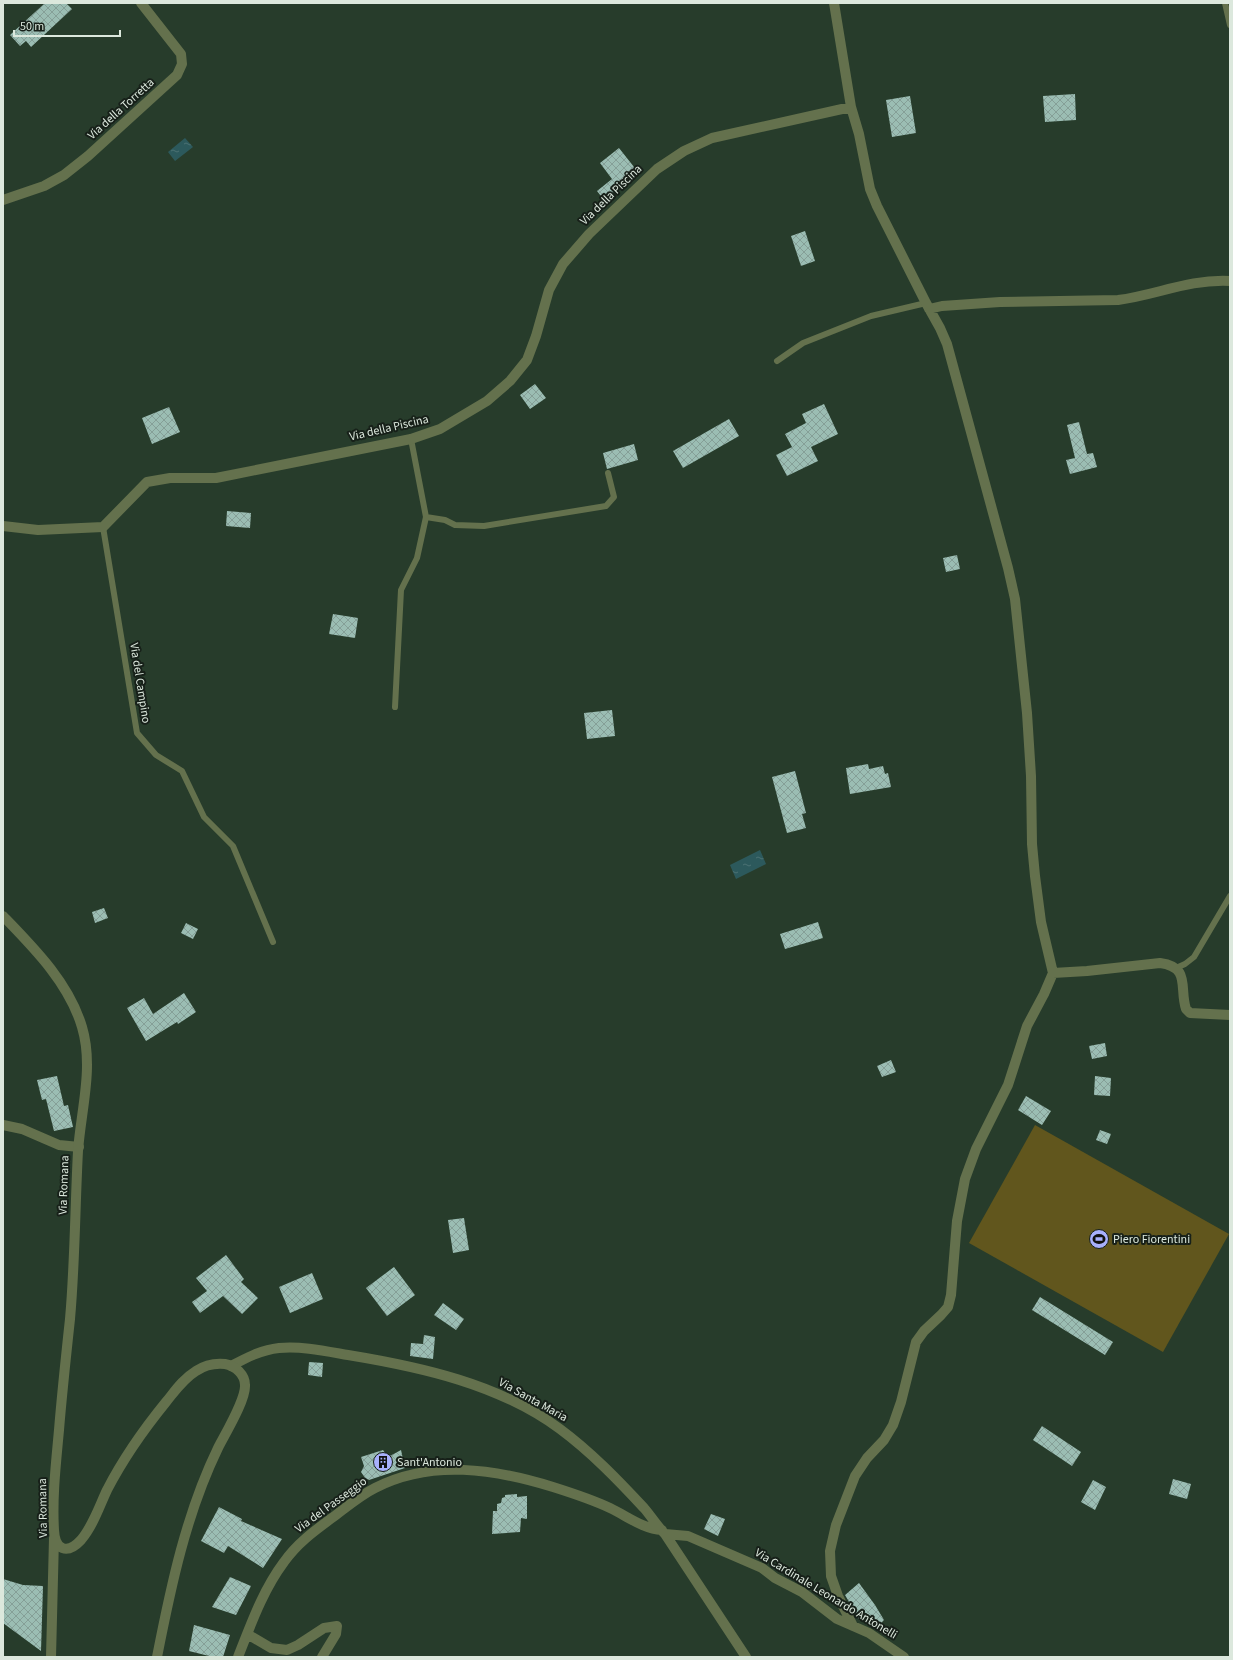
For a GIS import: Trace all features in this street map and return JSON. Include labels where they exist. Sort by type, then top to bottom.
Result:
[{"type":"street","name":"Via della Torretta","points":[[3,200],[44,186],[64,175],[88,156],[177,75],[182,64],[181,54],[141,3]]},
{"type":"street","points":[[834,3],[851,107],[859,134],[868,183],[874,200],[927,306],[942,332],[954,367],[1013,591],[1025,691],[1031,776],[1032,844],[1036,886],[1042,928],[1053,973],[1027,1026],[1008,1085],[976,1149],[965,1179],[957,1221],[951,1295],[948,1307],[942,1315],[924,1331],[916,1342],[901,1402],[893,1425],[884,1440],[867,1458],[855,1476],[836,1525],[830,1551],[831,1576],[838,1596],[853,1626]]},
{"type":"street","name":"Via della Piscina","points":[[103,527],[147,482],[170,478],[216,478],[411,439],[440,429],[487,401],[510,381],[527,360],[536,336],[549,290],[563,264],[589,234],[657,169],[684,151],[712,138],[851,107]]},
{"type":"street","points":[[927,306],[1000,302],[1118,300],[1137,297],[1186,284],[1208,281],[1230,281]]},
{"type":"street","points":[[3,526],[38,530],[103,527]]},
{"type":"street","name":"Via Romana","points":[[3,916],[31,946],[57,978],[73,1004],[83,1030],[86,1045],[86,1070],[79,1147],[74,1266],[54,1480],[54,1530],[56,1543],[61,1548],[68,1549],[79,1542],[91,1526],[108,1489],[133,1448],[187,1377],[203,1367],[215,1364],[231,1366]]},
{"type":"street","points":[[1053,973],[1160,964],[1171,965],[1180,973],[1186,1009],[1190,1012],[1230,1015]]},
{"type":"street","points":[[3,1125],[22,1129],[59,1145],[79,1147]]},
{"type":"street","name":"Via Santa Maria","points":[[231,1366],[264,1351],[276,1348],[299,1348],[373,1360],[474,1385],[513,1402],[545,1419],[565,1433],[618,1481],[650,1515],[664,1532],[746,1657]]},
{"type":"street","points":[[158,1657],[174,1578],[193,1509],[213,1459],[244,1392],[245,1387],[243,1377],[231,1366]]},
{"type":"street","name":"Via del Passeggio","points":[[238,1657],[247,1634],[273,1580],[284,1562],[299,1544],[368,1492],[386,1483],[406,1476],[437,1471],[464,1470],[514,1476],[587,1498],[650,1528],[664,1532]]},
{"type":"street","points":[[51,1657],[54,1530]]},
{"type":"street","name":"Via Cardinale Leonardo Antonelli","points":[[664,1532],[688,1536],[762,1568],[775,1578],[802,1592],[837,1619],[869,1633],[904,1657]]},
{"type":"street","points":[[247,1634],[271,1648],[287,1650],[298,1645],[324,1628],[337,1626],[336,1634],[322,1657]]},
{"type":"lane","points":[[1225,3],[1230,25]]},
{"type":"lane","points":[[776,361],[803,344],[872,316],[927,306]]},
{"type":"lane","points":[[396,707],[401,590],[418,558],[426,517],[411,439]]},
{"type":"lane","points":[[426,517],[445,520],[455,525],[484,526],[606,506],[614,497],[608,473]]},
{"type":"lane","name":"Via del Campino","points":[[103,527],[137,733],[156,755],[182,771],[204,817],[232,846],[273,942]]},
{"type":"lane","points":[[1176,968],[1185,964],[1194,957],[1230,896]]},
{"type":"shaded area","name":"Piero Fiorentini","points":[[1035,1125],[1229,1234],[1163,1352],[969,1243]]},
{"type":"water","points":[[185,138],[193,147],[175,161],[168,152]]},
{"type":"water","points":[[760,850],[766,864],[736,879],[730,865]]},
{"type":"building","points":[[45,3],[66,3],[72,9],[31,47],[26,41],[20,46],[10,35]]},
{"type":"building","points":[[1075,94],[1076,120],[1045,122],[1043,96]]},
{"type":"building","points":[[910,96],[916,133],[892,137],[886,100]]},
{"type":"building","points":[[619,148],[638,172],[604,200],[597,191],[612,179],[600,163]]},
{"type":"building","points":[[805,231],[815,261],[801,266],[791,236]]},
{"type":"building","points":[[535,384],[546,398],[530,409],[520,395]]},
{"type":"building","points":[[824,404],[838,434],[811,447],[818,461],[787,476],[776,455],[792,447],[785,434],[806,423],[802,414]]},
{"type":"building","points":[[169,407],[180,432],[152,444],[142,418]]},
{"type":"building","points":[[729,419],[739,436],[683,468],[673,451]]},
{"type":"building","points":[[1079,422],[1087,454],[1093,453],[1097,467],[1070,474],[1066,460],[1075,458],[1067,425]]},
{"type":"building","points":[[634,444],[638,460],[607,469],[603,453]]},
{"type":"building","points":[[227,511],[251,513],[250,528],[226,526]]},
{"type":"building","points":[[957,555],[960,569],[946,572],[943,558]]},
{"type":"building","points":[[333,614],[358,618],[355,638],[329,634]]},
{"type":"building","points":[[612,710],[615,736],[587,739],[584,713]]},
{"type":"building","points":[[868,764],[869,769],[883,766],[885,774],[888,773],[891,787],[850,794],[846,768]]},
{"type":"building","points":[[795,771],[806,813],[802,814],[806,828],[787,833],[772,777]]},
{"type":"building","points":[[104,908],[108,918],[95,923],[92,912]]},
{"type":"building","points":[[818,922],[823,938],[785,949],[780,934]]},
{"type":"building","points":[[186,923],[198,929],[193,939],[181,933]]},
{"type":"building","points":[[184,993],[196,1012],[178,1024],[177,1022],[146,1041],[127,1008],[144,998],[153,1014]]},
{"type":"building","points":[[1105,1043],[1107,1056],[1092,1059],[1089,1046]]},
{"type":"building","points":[[891,1060],[896,1072],[882,1077],[877,1066]]},
{"type":"building","points":[[57,1076],[64,1106],[68,1105],[73,1127],[54,1131],[46,1099],[42,1100],[37,1080]]},
{"type":"building","points":[[1095,1076],[1111,1078],[1110,1096],[1094,1095]]},
{"type":"building","points":[[1026,1096],[1051,1111],[1042,1125],[1018,1110]]},
{"type":"building","points":[[1100,1130],[1111,1134],[1107,1144],[1096,1140]]},
{"type":"building","points":[[464,1218],[469,1250],[453,1253],[448,1220]]},
{"type":"building","points":[[226,1255],[244,1279],[241,1282],[258,1298],[242,1314],[223,1296],[200,1313],[192,1302],[207,1291],[196,1278]]},
{"type":"building","points":[[394,1267],[415,1295],[387,1316],[366,1288]]},
{"type":"building","points":[[312,1273],[323,1299],[290,1313],[279,1287]]},
{"type":"building","points":[[1040,1297],[1113,1342],[1105,1355],[1032,1310]]},
{"type":"building","points":[[443,1303],[464,1319],[456,1330],[434,1315]]},
{"type":"building","points":[[424,1335],[435,1337],[433,1359],[410,1356],[411,1343],[423,1344]]},
{"type":"building","points":[[309,1362],[323,1363],[322,1377],[308,1375]]},
{"type":"building","points":[[1042,1426],[1081,1452],[1072,1466],[1033,1440]]},
{"type":"building","name":"Sant'Antonio","points":[[383,1450],[388,1457],[401,1450],[405,1468],[369,1480],[365,1478],[361,1472],[364,1466],[361,1457]]},
{"type":"building","points":[[1173,1479],[1191,1484],[1187,1499],[1169,1494]]},
{"type":"building","points":[[1093,1480],[1106,1487],[1095,1510],[1081,1502]]},
{"type":"building","points":[[517,1494],[517,1497],[527,1496],[527,1519],[521,1518],[520,1532],[492,1534],[493,1511],[497,1511],[497,1504],[501,1503],[502,1498],[505,1497],[505,1495]]},
{"type":"building","points":[[219,1507],[242,1519],[241,1521],[282,1539],[263,1568],[228,1546],[224,1553],[201,1541]]},
{"type":"building","points":[[711,1514],[725,1519],[718,1536],[704,1529]]},
{"type":"building","points":[[230,1577],[251,1586],[236,1615],[212,1607]]},
{"type":"building","points":[[3,1579],[23,1585],[43,1586],[41,1651],[3,1623]]},
{"type":"building","points":[[859,1583],[884,1620],[877,1628],[862,1618],[860,1621],[845,1595]]},
{"type":"building","points":[[194,1625],[230,1635],[223,1657],[213,1657],[189,1651]]},
{"type":"place","name":"Piero Fiorentini","points":[[1099,1239]]},
{"type":"place","name":"Sant'Antonio","points":[[383,1462]]}]
